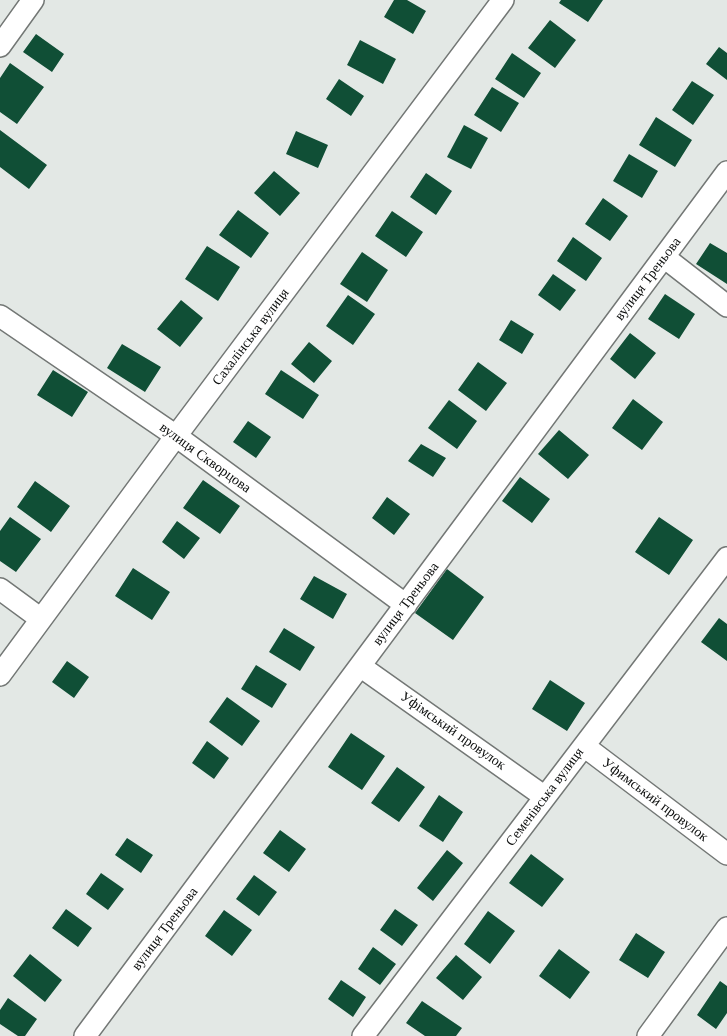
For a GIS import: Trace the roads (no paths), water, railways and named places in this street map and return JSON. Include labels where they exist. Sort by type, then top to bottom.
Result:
[{"type":"street","points":[[0,46],[33,0]]},
{"type":"street","name":"Сахалінська вулиця","points":[[0,675],[176,436],[504,0]]},
{"type":"street","name":"вулиця Треньова","points":[[96,1032],[360,666],[727,172]]},
{"type":"street","points":[[664,257],[727,306]]},
{"type":"street","name":"вулиця Скворцова","points":[[0,316],[176,436],[406,605]]},
{"type":"street","name":"Семенівська вулиця","points":[[363,1036],[727,558]]},
{"type":"street","points":[[0,589],[41,619]]},
{"type":"street","name":"Уфімський провулок","points":[[360,666],[545,796]]},
{"type":"street","name":"Уфимський провулок","points":[[584,746],[727,854]]},
{"type":"street","points":[[648,1036],[727,928]]}]
